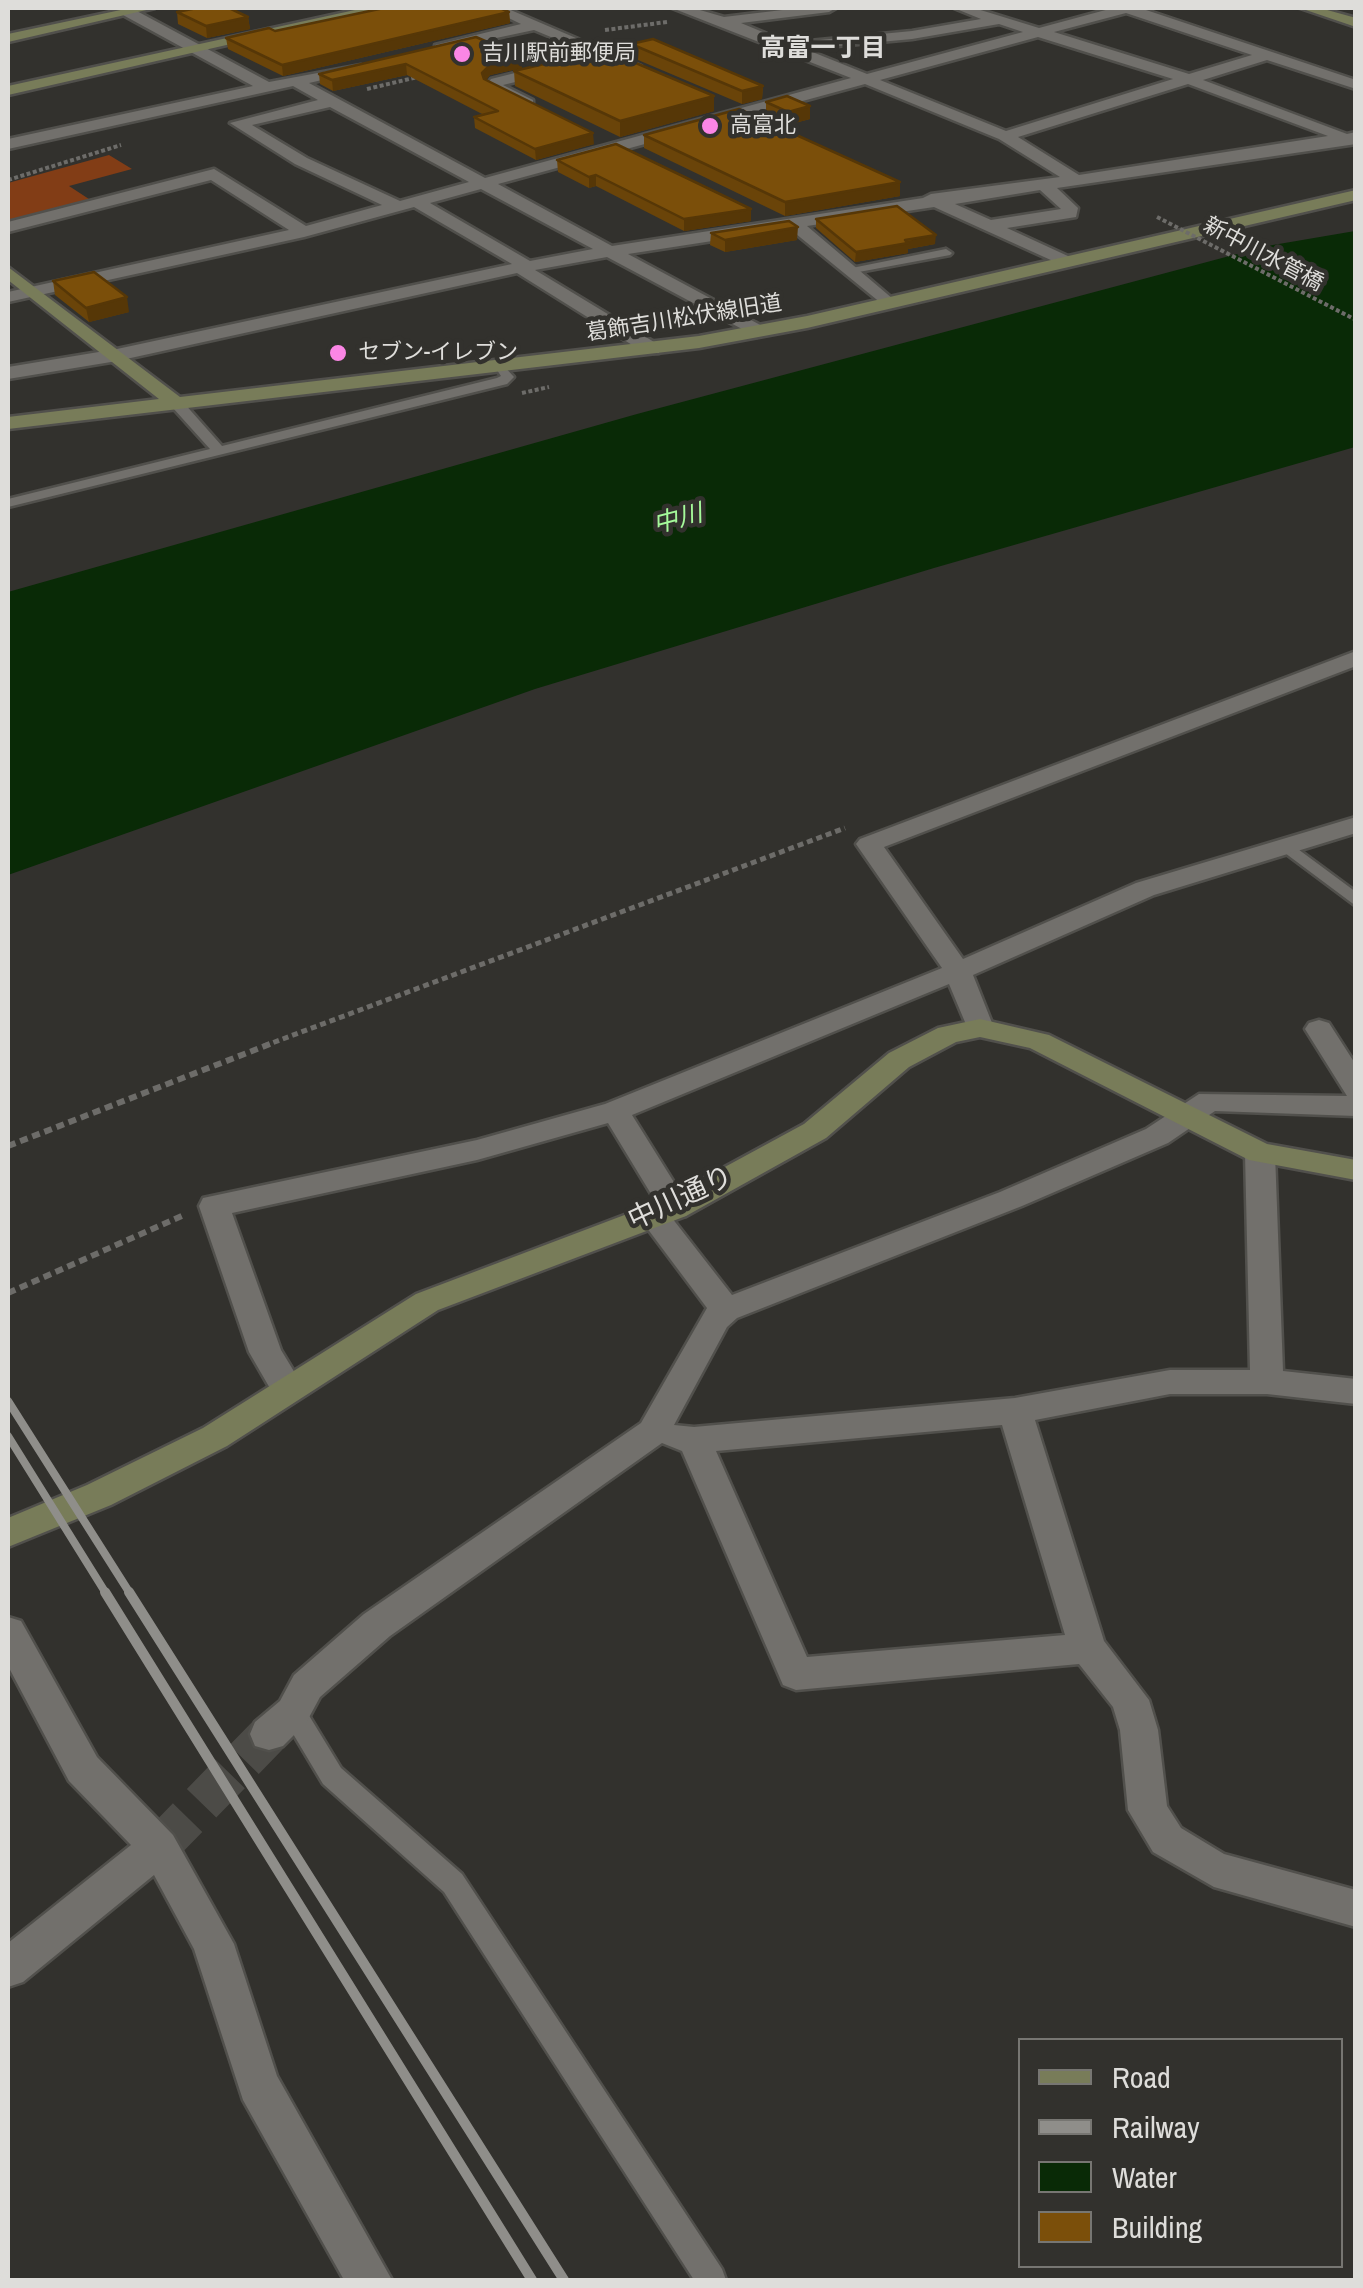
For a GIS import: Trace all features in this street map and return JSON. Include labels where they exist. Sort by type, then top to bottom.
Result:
[{"type":"street","points":[[8,38],[123,10],[148,8]]},
{"type":"street","points":[[8,92],[381,8]]},
{"type":"street","points":[[494,8],[643,70]]},
{"type":"street","points":[[680,8],[722,21],[1005,136],[1076,180]]},
{"type":"street","points":[[722,21],[829,8]]},
{"type":"street","points":[[961,8],[1189,80],[1352,140]]},
{"type":"street","points":[[8,297],[304,232],[1127,8],[1356,86]]},
{"type":"street","points":[[1307,8],[1356,23]]},
{"type":"street","points":[[123,10],[268,88]]},
{"type":"street","points":[[785,47],[912,36],[997,20]]},
{"type":"street","points":[[430,50],[536,25]]},
{"type":"street","points":[[542,110],[494,86],[496,82],[608,56]]},
{"type":"street","points":[[1005,136],[1268,56]]},
{"type":"street","points":[[8,144],[373,64]]},
{"type":"street","points":[[296,82],[757,331]]},
{"type":"street","points":[[328,100],[238,123],[300,161],[406,204],[522,262],[525,272],[652,349]]},
{"type":"street","points":[[712,100],[767,125]]},
{"type":"street","points":[[592,134],[641,158]]},
{"type":"street","points":[[8,372],[116,355],[613,251],[1352,140]]},
{"type":"street","points":[[8,228],[214,174],[304,232]]},
{"type":"street","points":[[987,226],[1070,213],[1070,208],[1043,184]]},
{"type":"street","points":[[901,186],[1064,261]]},
{"type":"street","name":"葛飾吉川松伏線旧道","points":[[8,424],[652,349],[887,303],[1356,194]]},
{"type":"street","points":[[754,213],[786,223],[887,303]]},
{"type":"street","points":[[8,272],[178,404]]},
{"type":"street","points":[[980,1028],[958,971],[870,844],[1356,658]]},
{"type":"street","points":[[287,1388],[266,1352],[214,1206],[477,1150],[615,1111],[1145,890],[1356,825]]},
{"type":"street","name":"中川通り","points":[[8,1533],[165,1464],[214,1437],[426,1302],[664,1212],[816,1131],[900,1060],[948,1034],[980,1028],[1038,1041],[1260,1152],[1356,1170]]},
{"type":"street","points":[[1319,1029],[1356,1089]]},
{"type":"street","points":[[281,1723],[307,1686],[378,1625],[654,1432],[715,1319],[726,1310],[1029,1191],[1156,1136],[1209,1100],[1356,1106]]},
{"type":"street","points":[[615,1111],[664,1212],[726,1310]]},
{"type":"street","points":[[1260,1152],[1267,1382]]},
{"type":"street","points":[[654,1432],[694,1440],[1015,1411],[1170,1382],[1267,1382],[1356,1392]]},
{"type":"street","points":[[1015,1411],[1088,1648],[1130,1700],[1139,1730],[1148,1810],[1167,1840],[1214,1869],[1356,1909]]},
{"type":"street","points":[[694,1440],[796,1674],[1088,1648]]},
{"type":"street","points":[[8,1632],[83,1768],[159,1847],[212,1944],[258,2085],[369,2280]]},
{"type":"street","points":[[8,1968],[159,1847]]},
{"type":"lane","points":[[848,270],[946,253]]},
{"type":"lane","points":[[8,503],[502,381],[508,377],[501,367]]},
{"type":"lane","points":[[178,404],[219,451]]},
{"type":"lane","points":[[1287,846],[1356,901]]},
{"type":"lane","points":[[281,1723],[332,1776],[453,1883],[711,2280]]},
{"type":"path","points":[[570,39],[705,18]]},
{"type":"path","points":[[328,100],[430,75]]},
{"type":"path","points":[[8,180],[136,141]]},
{"type":"path","name":"新中川水管橋","points":[[1157,217],[1356,320]]},
{"type":"path","points":[[8,1146],[434,980],[721,874]]},
{"type":"path","points":[[8,1293],[182,1215],[214,1206]]},
{"type":"shaded area","points":[[109,155],[132,169],[69,186],[92,201],[8,224],[8,183]]},
{"type":"water","name":"中川","points":[[1355,231],[1355,447],[934,568],[535,689],[8,875],[8,592],[637,414],[1267,246]]},
{"type":"building","points":[[229,8],[248,17],[206,26],[177,12]]},
{"type":"building","points":[[384,8],[500,8],[509,12],[282,65],[226,38],[269,28],[275,31]]},
{"type":"building","points":[[476,37],[522,57],[490,65],[482,73],[484,79],[593,133],[535,149],[474,117],[498,111],[406,64],[332,80],[319,74]]},
{"type":"building","points":[[653,39],[763,86],[742,91],[631,44]]},
{"type":"building","points":[[605,50],[714,96],[620,121],[514,71]]},
{"type":"building","points":[[787,96],[810,106],[788,112],[766,102]]},
{"type":"building","points":[[739,109],[900,182],[785,202],[644,135]]},
{"type":"building","points":[[616,144],[751,209],[684,219],[557,160]]},
{"type":"building","points":[[897,206],[936,235],[856,252],[816,219]]},
{"type":"building","points":[[789,221],[798,227],[725,240],[711,233]]},
{"type":"building","points":[[94,272],[127,297],[86,308],[53,281]]},
{"type":"tunnel","points":[[159,1847],[269,1734]]},
{"type":"railway","points":[[8,1401],[131,1595]]},
{"type":"railway","points":[[8,1436],[107,1595]]},
{"type":"railway","points":[[105,1592],[532,2280]]},
{"type":"railway","points":[[129,1592],[564,2280]]},
{"type":"place","name":"吉川駅前郵便局","points":[[462,54]]},
{"type":"place","name":"高富北","points":[[710,126]]},
{"type":"place","name":"セブン-イレブン","points":[[338,353]]},
{"type":"district","name":"高富一丁目","points":[[823,49]]}]
